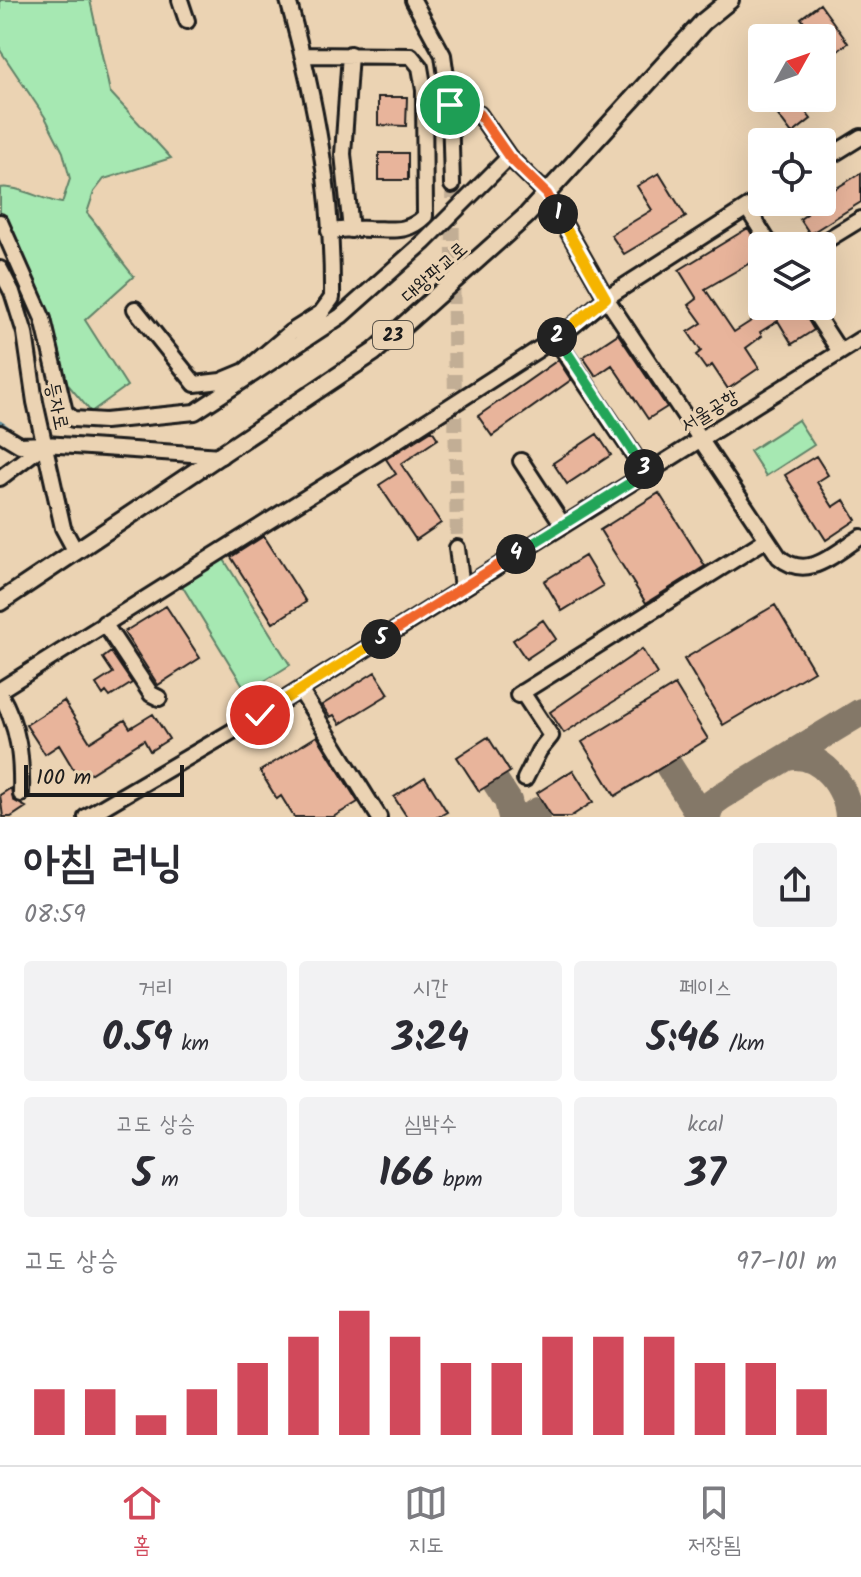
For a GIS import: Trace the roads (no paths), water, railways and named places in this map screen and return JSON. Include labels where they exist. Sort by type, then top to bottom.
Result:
[{"type":"main road","name":"대왕판교로","points":[[0,602],[374,352],[547,194],[693,33],[730,0]]},
{"type":"street","points":[[180,0],[187,21]]},
{"type":"street","points":[[135,309],[195,384],[221,381],[245,371],[291,332],[321,313],[332,298],[326,165],[288,0]]},
{"type":"street","points":[[413,0],[443,55],[450,105],[452,185]]},
{"type":"street","points":[[350,54],[343,154],[351,230]]},
{"type":"street","points":[[303,55],[411,56],[420,67],[424,90],[425,216],[416,225],[395,232],[329,231]]},
{"type":"street","points":[[450,105],[479,114],[509,157],[547,194],[606,298],[767,539],[791,567],[802,569],[816,565],[861,537]]},
{"type":"street","points":[[836,152],[861,137]]},
{"type":"street","points":[[0,222],[43,319],[65,412],[73,419],[105,421],[195,412],[341,316],[424,242],[509,157]]},
{"type":"street","points":[[21,794],[22,761],[13,718],[0,692],[555,338],[606,298],[747,208],[762,232]]},
{"type":"street","points":[[836,234],[861,219]]},
{"type":"street","name":"등자로","points":[[0,269],[12,292],[25,333],[35,402],[63,528],[76,552]]},
{"type":"street","points":[[819,320],[840,352]]},
{"type":"street","points":[[555,338],[646,473]]},
{"type":"street","name":"서울공항","points":[[86,817],[300,690],[861,339]]},
{"type":"street","points":[[0,433],[20,445],[221,456]]},
{"type":"street","points":[[0,478],[45,444]]},
{"type":"street","points":[[521,461],[563,525]]},
{"type":"street","points":[[525,779],[539,751],[551,736],[520,693],[767,539]]},
{"type":"street","points":[[457,548],[462,588]]},
{"type":"street","points":[[104,623],[151,694],[159,698]]},
{"type":"street","points":[[300,690],[379,817]]},
{"type":"waterway","points":[[0,422],[9,428]]},
{"type":"tunnel","points":[[452,185],[457,548]]}]
